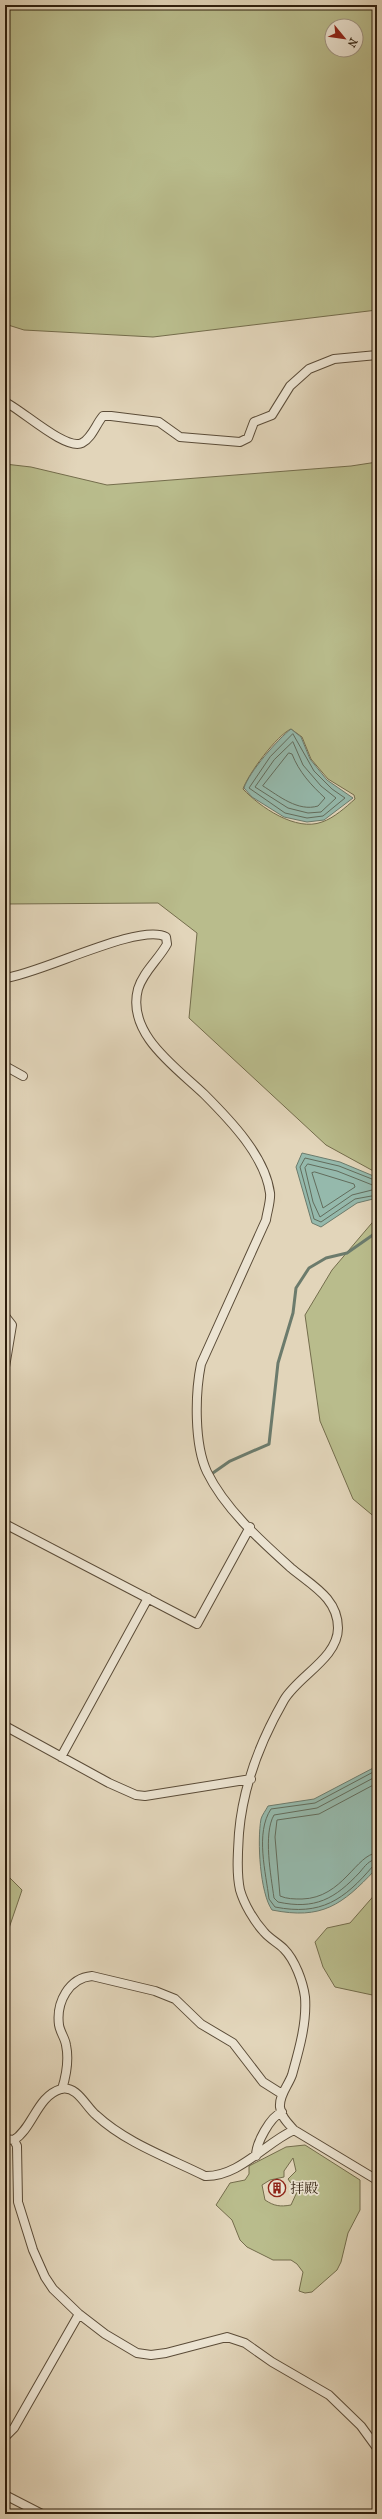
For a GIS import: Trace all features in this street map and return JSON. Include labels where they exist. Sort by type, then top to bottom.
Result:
[{"type":"street","points":[[5,402],[19,409],[61,440],[75,444],[82,444],[87,439],[103,416],[159,422],[180,437],[240,442],[248,438],[254,422],[272,415],[290,386],[309,369],[334,359],[377,355]]},
{"type":"street","points":[[5,978],[38,970],[136,936],[155,933],[166,937],[167,944],[160,957],[148,970],[138,989],[137,1006],[146,1035],[160,1055],[222,1113],[255,1155],[267,1179],[270,1195],[266,1220],[209,1342],[201,1364],[197,1386],[200,1443],[206,1470],[228,1504],[291,1568],[325,1595],[334,1608],[338,1625],[338,1635],[328,1653],[306,1674],[286,1698],[262,1742],[251,1779],[240,1831],[238,1874],[240,1891],[248,1908],[264,1932],[284,1949],[298,1971],[305,1996],[304,2028],[291,2078],[282,2094],[282,2112],[284,2119],[294,2130],[377,2180]]},
{"type":"street","points":[[5,1066],[24,1076]]},
{"type":"street","points":[[5,1316],[12,1325],[5,1367]]},
{"type":"street","points":[[5,1524],[197,1624],[250,1527]]},
{"type":"street","points":[[61,1757],[148,1598]]},
{"type":"street","points":[[5,1726],[136,1796],[205,1788],[251,1779]]},
{"type":"street","points":[[62,2089],[66,2074],[67,2046],[59,2025],[60,2007],[66,1992],[73,1982],[81,1977],[92,1976],[155,1990],[175,1999],[201,2024],[233,2043],[263,2082],[282,2094]]},
{"type":"street","points":[[5,2139],[14,2140],[20,2136],[52,2093],[62,2089],[71,2090],[80,2096],[95,2115],[119,2133],[205,2176],[216,2176],[256,2156],[294,2130]]},
{"type":"street","points":[[256,2156],[256,2149],[275,2115],[282,2112]]},
{"type":"street","points":[[14,2140],[17,2146],[18,2202],[33,2250],[45,2278],[53,2289],[79,2314],[105,2334],[136,2353],[151,2355],[166,2353],[227,2337],[245,2343],[272,2362],[329,2395],[361,2426],[377,2448]]},
{"type":"street","points":[[5,2437],[14,2428],[79,2314]]},
{"type":"street","points":[[5,2495],[42,2514]]},
{"type":"green space","points":[[5,5],[377,5],[377,310],[153,337],[24,330],[5,324]]},
{"type":"green space","points":[[377,462],[377,1173],[326,1145],[189,1018],[197,933],[158,903],[5,904],[5,464],[31,467],[107,485],[351,466]],"holes":[[[291,729],[302,737],[311,759],[328,779],[354,795],[355,799],[331,818],[312,824],[301,824],[279,816],[259,803],[243,789],[251,774],[278,739]]]},
{"type":"green space","points":[[377,1217],[377,1519],[353,1499],[320,1421],[305,1315],[332,1270]]},
{"type":"green space","points":[[5,1873],[22,1890],[7,1934],[5,1981]]},
{"type":"green space","points":[[377,1892],[377,1996],[335,1987],[323,1967],[315,1942],[327,1928],[350,1923]]},
{"type":"green space","points":[[305,2145],[360,2180],[360,2210],[348,2233],[341,2262],[337,2270],[312,2292],[305,2293],[299,2291],[303,2272],[297,2264],[291,2260],[273,2260],[247,2247],[240,2240],[232,2220],[216,2205],[230,2183],[245,2180],[249,2174],[249,2166],[286,2147]],"holes":[[[293,2158],[296,2171],[288,2179],[297,2192],[291,2205],[277,2206],[265,2200],[262,2185],[270,2180],[284,2177],[284,2171]]]},
{"type":"water","points":[[291,729],[301,737],[310,759],[327,780],[353,798],[324,820],[307,822],[284,817],[252,797],[244,788],[264,756]]},
{"type":"water","points":[[302,1153],[340,1162],[376,1177],[377,1198],[357,1203],[321,1227],[312,1223],[296,1167]]},
{"type":"water","points":[[377,1766],[377,1866],[375,1870],[352,1892],[341,1901],[330,1907],[305,1913],[289,1913],[272,1910],[268,1902],[262,1880],[259,1840],[261,1819],[268,1806],[314,1799]]},
{"type":"waterway","points":[[210,1475],[230,1461],[269,1444],[278,1363],[293,1313],[296,1288],[309,1268],[326,1258],[347,1253],[377,1232]]},
{"type":"place","name":"拝殿","points":[[277,2188]]}]
